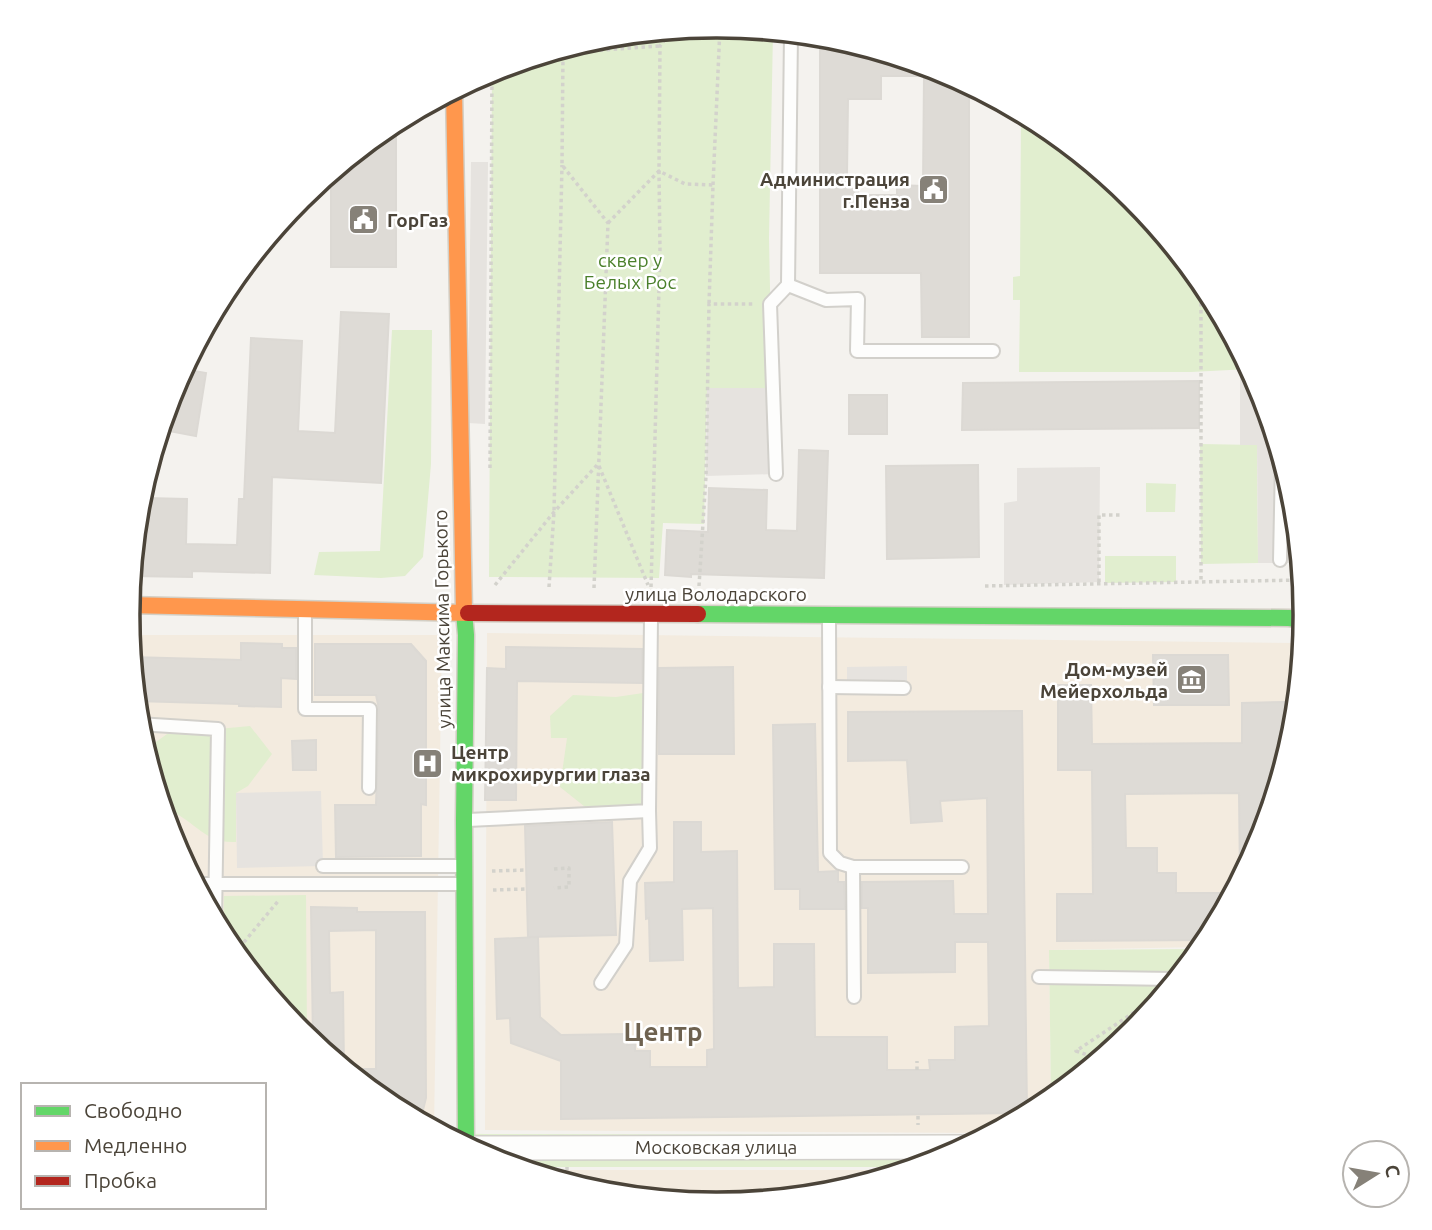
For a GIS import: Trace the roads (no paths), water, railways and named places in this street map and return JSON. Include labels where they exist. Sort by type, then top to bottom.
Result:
[{"type":"main road","name":"улица Максима Горького","points":[[454,102],[466,635],[464,884],[468,1135]]},
{"type":"main road","name":"улица Володарского","points":[[140,605],[464,612],[1293,619]]},
{"type":"street","name":"Московская улица","points":[[493,1147],[939,1147]]},
{"type":"lane","points":[[776,474],[770,304],[788,285],[791,43]]},
{"type":"lane","points":[[788,285],[826,300],[858,299],[857,351],[993,351]]},
{"type":"lane","points":[[1280,560],[1281,504]]},
{"type":"lane","points":[[305,610],[305,709],[370,709],[369,788]]},
{"type":"lane","points":[[601,983],[626,945],[630,881],[650,848],[651,614]]},
{"type":"lane","points":[[829,615],[830,853],[840,863],[853,867],[962,867]]},
{"type":"lane","points":[[829,687],[904,688]]},
{"type":"lane","points":[[151,725],[218,729],[216,900]]},
{"type":"lane","points":[[464,820],[649,811]]},
{"type":"lane","points":[[323,866],[464,866]]},
{"type":"lane","points":[[853,867],[854,997]]},
{"type":"lane","points":[[207,885],[464,884]]},
{"type":"lane","points":[[1039,977],[1162,979]]},
{"type":"place","name":"Администрация г.Пенза","points":[[933,190]]},
{"type":"place","name":"ГорГаз","points":[[364,220]]},
{"type":"place","name":"Дом-музей Мейерхольда","points":[[1191,680]]},
{"type":"place","name":"Центр микрохирургии глаза","points":[[428,763]]},
{"type":"district","name":"Центр","points":[[663,1031]]},
{"type":"park label","name":"сквер у Белых Рос","points":[[630,271]]}]
